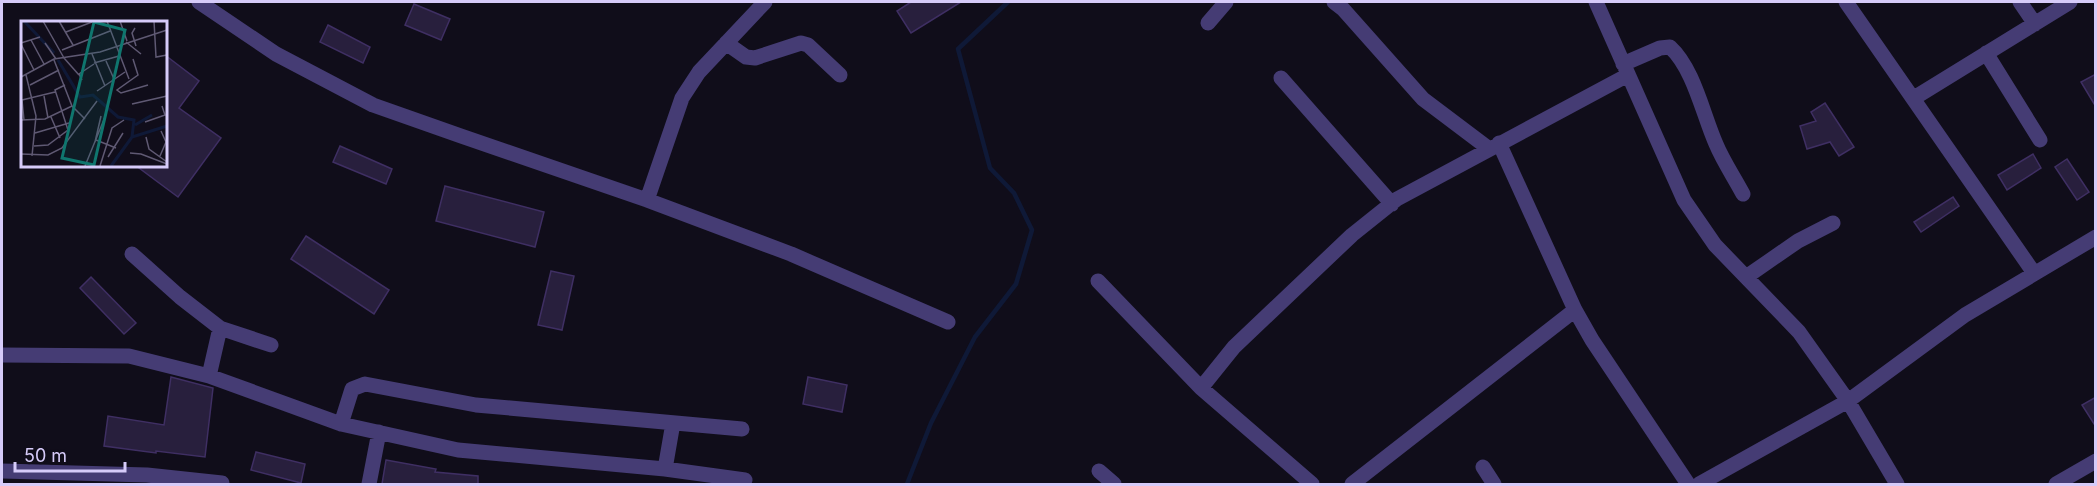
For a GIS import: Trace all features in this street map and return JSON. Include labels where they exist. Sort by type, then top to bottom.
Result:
[{"type":"street","points":[[199,2],[276,54],[373,105],[647,200],[791,254],[948,322]]},
{"type":"street","points":[[647,200],[682,98],[699,72],[765,2]]},
{"type":"street","points":[[1208,23],[1226,2]]},
{"type":"street","points":[[1334,2],[1343,9],[1423,99],[1494,146],[1592,340],[1688,484]]},
{"type":"street","points":[[1596,2],[1684,200],[1715,245],[1799,332],[1848,400],[1897,484]]},
{"type":"street","points":[[1846,2],[2034,273]]},
{"type":"street","points":[[2020,2],[2035,24]]},
{"type":"street","points":[[1914,98],[2070,2]]},
{"type":"street","points":[[726,43],[746,57],[755,58],[801,43],[808,45],[840,75]]},
{"type":"street","points":[[1201,388],[1234,347],[1352,235],[1397,199],[1494,146],[1660,48],[1670,47],[1678,54],[1717,146],[1743,194]]},
{"type":"street","points":[[1986,53],[2040,140]]},
{"type":"street","points":[[1281,78],[1392,204]]},
{"type":"street","points":[[1746,277],[1783,251],[1833,223]]},
{"type":"street","points":[[1699,484],[1848,400],[1965,315],[2096,237]]},
{"type":"street","points":[[132,255],[220,328],[271,345]]},
{"type":"street","points":[[1098,281],[1201,388],[1312,484]]},
{"type":"street","points":[[1352,484],[1575,310]]},
{"type":"street","points":[[208,376],[220,328]]},
{"type":"street","points":[[2,355],[129,356],[208,376],[341,424],[458,450],[665,469],[744,480]]},
{"type":"street","points":[[341,424],[352,389],[365,384],[476,405],[742,429]]},
{"type":"street","points":[[665,469],[673,423]]},
{"type":"street","points":[[369,484],[379,432]]},
{"type":"street","points":[[2056,484],[2096,461]]},
{"type":"street","points":[[1483,467],[1494,484]]},
{"type":"street","points":[[2,471],[147,475],[222,483]]},
{"type":"street","points":[[1099,471],[1114,484]]},
{"type":"building","points":[[911,2],[961,2],[911,33],[897,11]]},
{"type":"building","points":[[414,4],[450,19],[441,40],[405,25]]},
{"type":"building","points":[[328,25],[370,47],[363,63],[320,42]]},
{"type":"building","points":[[166,56],[199,81],[179,108],[221,138],[178,197],[136,166],[166,166]]},
{"type":"building","points":[[2096,74],[2096,107],[2081,82]]},
{"type":"building","points":[[1825,103],[1854,147],[1839,156],[1830,142],[1807,149],[1800,126],[1816,121],[1811,112]]},
{"type":"building","points":[[340,146],[392,169],[386,184],[333,162]]},
{"type":"building","points":[[2033,154],[2041,168],[2007,190],[1998,175]]},
{"type":"building","points":[[2067,159],[2089,192],[2077,200],[2055,167]]},
{"type":"building","points":[[445,186],[544,212],[535,247],[436,221]]},
{"type":"building","points":[[1953,197],[1959,206],[1921,232],[1914,222]]},
{"type":"building","points":[[306,236],[389,290],[374,314],[291,259]]},
{"type":"building","points":[[551,271],[574,276],[562,330],[538,325]]},
{"type":"building","points":[[91,277],[136,323],[124,334],[80,288]]},
{"type":"building","points":[[171,377],[213,388],[205,457],[104,446],[108,416],[164,425]]},
{"type":"building","points":[[808,377],[847,385],[842,412],[803,404]]},
{"type":"building","points":[[2096,397],[2096,427],[2082,405]]},
{"type":"building","points":[[256,452],[305,464],[301,483],[251,470]]},
{"type":"building","points":[[386,460],[436,469],[435,472],[478,476],[478,484],[382,484]]},
{"type":"waterway","points":[[907,484],[931,423],[975,337],[1016,284],[1032,230],[1014,193],[990,168],[958,49],[1008,2]]}]
